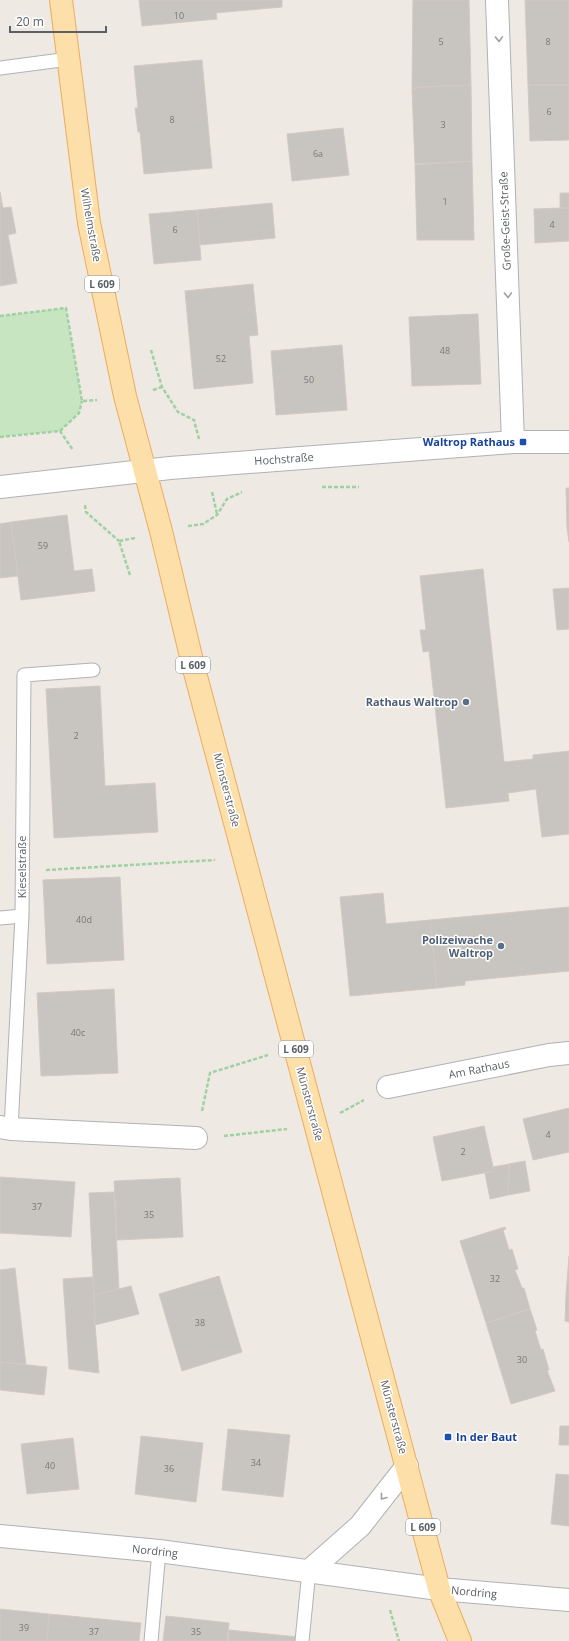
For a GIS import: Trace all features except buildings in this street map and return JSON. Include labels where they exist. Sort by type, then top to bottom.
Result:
[{"type":"main road","name":"Wilhelmstraße","points":[[61,0],[89,223],[125,396],[144,471]]},
{"type":"main road","name":"Münsterstraße","points":[[144,471],[161,531],[193,664],[246,858],[439,1589],[460,1641]]},
{"type":"street","name":"Große-Geist-Straße","points":[[498,0],[513,442]]},
{"type":"street","name":"Hochstraße","points":[[0,487],[144,471],[205,466],[513,442],[569,442]]},
{"type":"street","name":"Am Rathaus","points":[[388,1087],[548,1055],[569,1053]]},
{"type":"street","name":"Kieselstraße","points":[[6,1128],[196,1138]]},
{"type":"street","points":[[309,1571],[360,1526],[407,1466]]},
{"type":"street","name":"Nordring","points":[[0,1536],[159,1551],[439,1589],[569,1600]]},
{"type":"lane","points":[[0,68],[68,59]]},
{"type":"lane","name":"Kieselstraße","points":[[6,1128],[22,916],[24,675],[93,670]]},
{"type":"lane","points":[[0,918],[22,916]]},
{"type":"lane","points":[[151,1641],[159,1551]]},
{"type":"lane","points":[[302,1641],[309,1571]]},
{"type":"path","points":[[0,316],[66,308]]},
{"type":"path","points":[[151,350],[162,387],[178,412],[194,420],[217,515]]},
{"type":"path","points":[[60,431],[79,413],[82,401]]},
{"type":"path","points":[[319,487],[359,487]]},
{"type":"path","points":[[130,575],[119,541],[161,531],[203,524],[217,515],[227,499],[245,491]]},
{"type":"path","points":[[22,871],[246,858]]},
{"type":"path","points":[[295,1046],[210,1073],[196,1138],[317,1126],[388,1087]]},
{"type":"green space","points":[[66,308],[82,401],[79,413],[60,431],[0,437],[0,316]]},
{"type":"place","name":"Waltrop Rathaus","points":[[523,442]]},
{"type":"place","name":"Rathaus Waltrop","points":[[466,702]]},
{"type":"place","name":"Polizeiwache Waltrop","points":[[501,946]]},
{"type":"place","name":"In der Baut","points":[[448,1437]]}]
